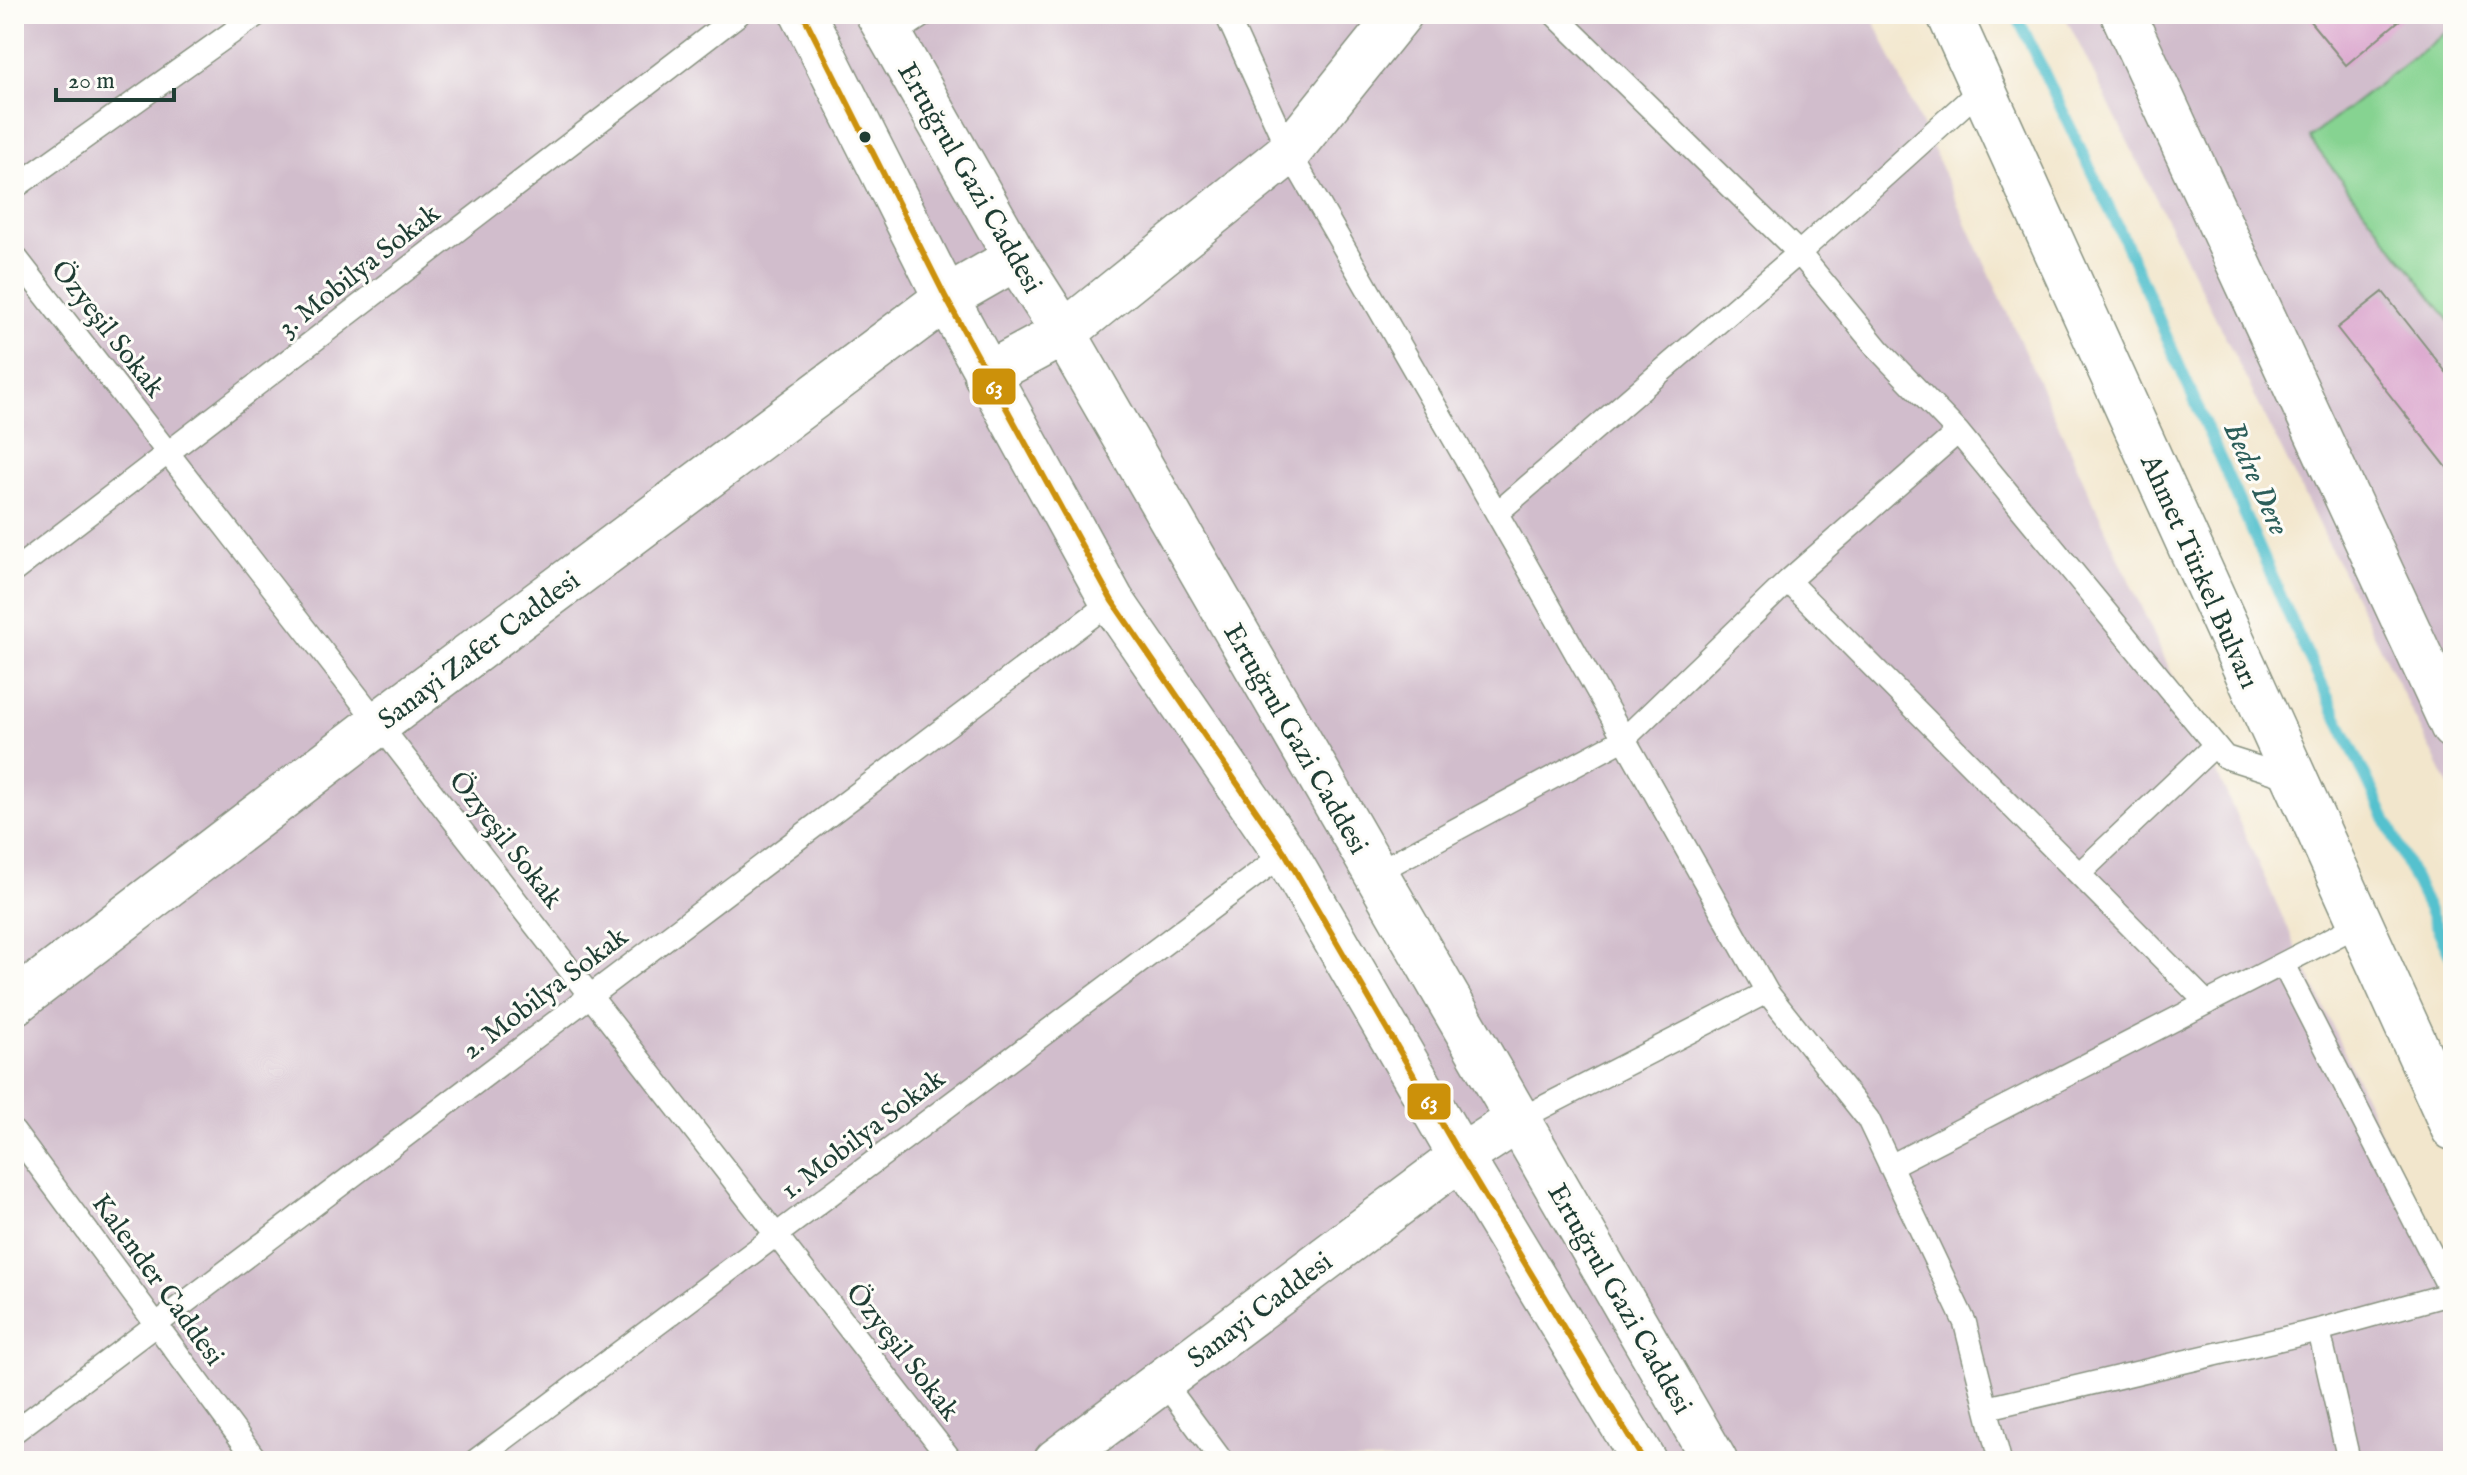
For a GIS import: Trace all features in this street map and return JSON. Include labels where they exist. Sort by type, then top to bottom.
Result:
[{"type":"street","points":[[803,14],[986,375],[1112,601],[1285,853],[1631,1456]]},
{"type":"street","points":[[986,375],[1064,333],[1289,152],[1400,14]]},
{"type":"street","name":"Ahmet Türkel Bulvarı","points":[[1949,14],[2453,1128]]},
{"type":"street","points":[[2123,14],[2453,727]]},
{"type":"street","name":"Ertuğrul Gazi Caddesi","points":[[898,22],[1016,258],[1064,333],[1715,1461]]},
{"type":"street","name":"Sanayi Zafer Caddesi","points":[[14,1003],[379,723],[946,298],[1016,258]]},
{"type":"street","name":"Sanayi Caddesi","points":[[1056,1461],[1461,1157],[1518,1120]]},
{"type":"lane","points":[[14,188],[258,14]]},
{"type":"lane","name":"3. Mobilya Sokak","points":[[14,571],[739,14]]},
{"type":"lane","points":[[1226,14],[1289,152],[1767,992],[1868,1119],[1965,1323],[2000,1461]]},
{"type":"lane","points":[[1554,14],[1799,253],[1879,350],[1958,432],[2225,757],[2295,780]]},
{"type":"lane","points":[[1497,513],[1799,253],[1982,88]]},
{"type":"lane","name":"Özyeşil Sokak","points":[[14,255],[952,1461]]},
{"type":"lane","points":[[1375,873],[1624,739],[1788,581],[1958,432]]},
{"type":"lane","points":[[1788,581],[2207,1003]]},
{"type":"lane","name":"2. Mobilya Sokak","points":[[14,1432],[1112,601]]},
{"type":"lane","points":[[2079,874],[2215,745]]},
{"type":"lane","name":"1. Mobilya Sokak","points":[[475,1461],[1285,853]]},
{"type":"lane","points":[[1890,1166],[2360,924]]},
{"type":"lane","points":[[1987,1408],[2319,1330],[2453,1294],[2283,964]]},
{"type":"lane","points":[[1518,1120],[1767,992]]},
{"type":"lane","name":"Kalender Caddesi","points":[[14,1132],[257,1461]]},
{"type":"lane","points":[[2319,1330],[2349,1461]]},
{"type":"lane","points":[[1163,1381],[1222,1461]]},
{"type":"shaded area","points":[[14,14],[1871,14],[2453,1291],[2453,1461],[14,1461]]},
{"type":"shaded area","points":[[2064,14],[2453,14],[2453,794]]},
{"type":"green space","points":[[2453,27],[2453,325],[2309,138]]},
{"type":"building","points":[[2316,14],[2407,14],[2346,65],[2309,20]]},
{"type":"building","points":[[2383,292],[2453,381],[2453,475],[2337,328]]},
{"type":"waterway","name":"Bedre Dere","points":[[2016,14],[2120,231],[2292,622],[2453,961]]},
{"type":"transit line","name":"63","points":[[803,14],[946,298],[1112,601],[1285,853],[1461,1157],[1644,1461]]}]
